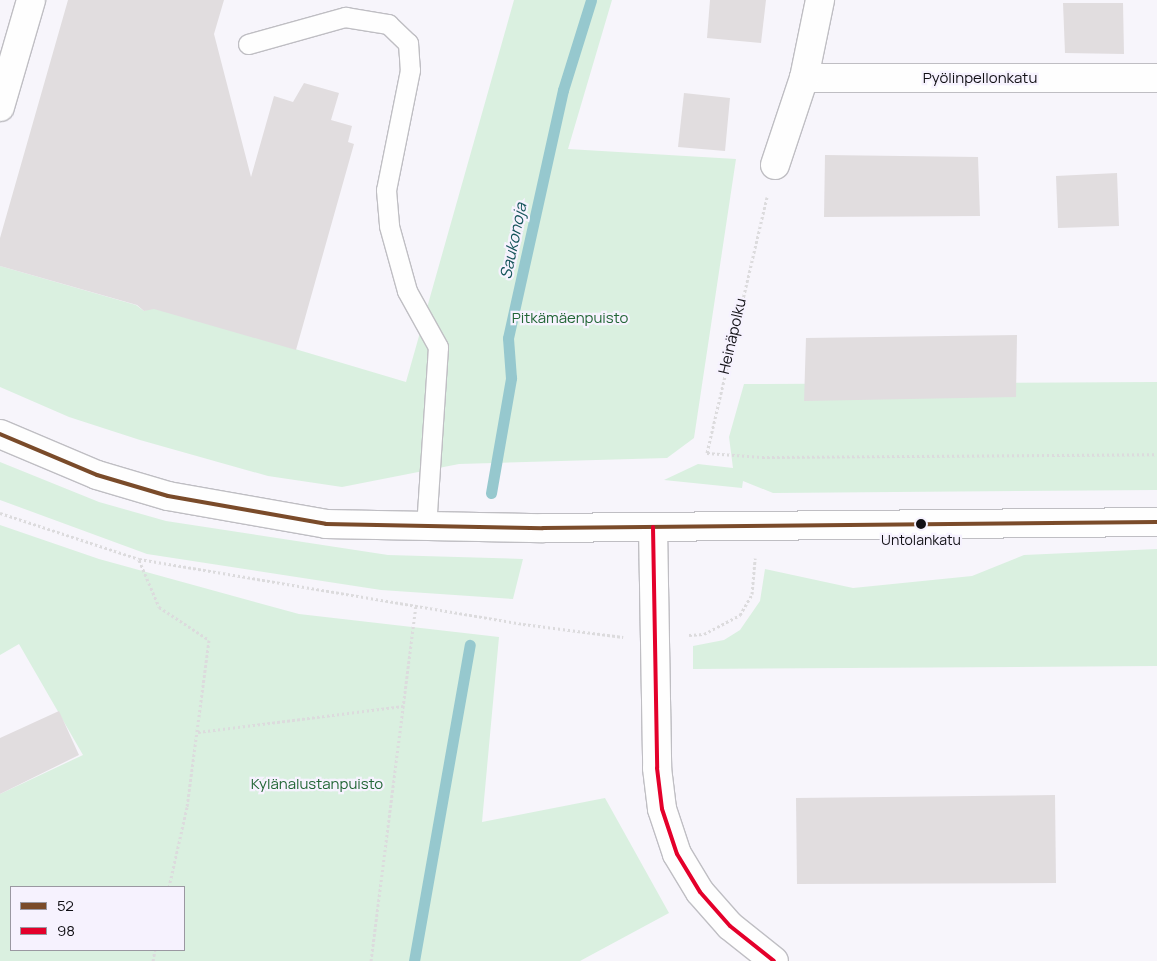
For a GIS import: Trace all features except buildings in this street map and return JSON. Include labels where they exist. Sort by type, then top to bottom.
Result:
[{"type":"street","points":[[0,107],[31,0]]},
{"type":"street","points":[[775,165],[804,78],[820,0]]},
{"type":"street","name":"Pyölinpellonkatu","points":[[804,78],[1157,78]]},
{"type":"street","points":[[0,434],[97,475],[168,496],[326,524],[426,528],[1157,522]]},
{"type":"street","points":[[653,527],[653,635],[657,768],[662,809],[677,854],[700,892],[730,926],[774,961]]},
{"type":"lane","points":[[248,44],[345,17],[388,24],[408,43],[410,70],[386,190],[388,226],[407,291],[438,347],[426,528]]},
{"type":"path","name":"Heinäpolku","points":[[775,165],[707,453],[762,457],[1157,454]]},
{"type":"path","points":[[0,513],[138,559],[605,638],[704,634],[740,614],[752,594],[755,556]]},
{"type":"path","points":[[138,559],[159,607],[208,640],[198,732],[169,886]]},
{"type":"path","points":[[371,961],[416,606]]},
{"type":"path","points":[[198,732],[403,706]]},
{"type":"green space","name":"Pitkämäenpuisto","points":[[514,0],[612,0],[568,149],[736,159],[694,438],[667,458],[459,464],[342,487],[268,476],[140,440],[69,417],[0,387],[0,266],[136,305],[144,311],[154,307],[406,382]]},
{"type":"green space","points":[[1157,382],[1157,490],[773,493],[743,481],[742,488],[664,480],[698,464],[733,468],[729,437],[744,384]]},
{"type":"green space","points":[[0,462],[99,502],[166,521],[388,555],[523,559],[513,599],[381,590],[147,554],[0,500]]},
{"type":"green space","name":"Kylänalustanpuisto","points":[[0,525],[99,559],[299,614],[499,637],[482,822],[605,798],[669,913],[580,961],[0,961],[0,794],[83,755],[19,644],[0,655]]},
{"type":"green space","points":[[1157,549],[1157,666],[693,669],[693,646],[724,640],[740,630],[760,601],[765,569],[853,588],[972,576],[1024,555]]},
{"type":"waterway","name":"Saukonoja","points":[[491,493],[511,378],[508,338],[563,90],[591,0]]},
{"type":"waterway","points":[[414,961],[470,645]]},
{"type":"transit line","name":"52","points":[[0,434],[97,475],[168,496],[326,524],[543,528],[1157,522]]},
{"type":"transit line","name":"98","points":[[653,527],[657,768],[662,809],[677,854],[700,892],[730,926],[774,961]]},
{"type":"place","name":"Untolankatu","points":[[921,524]]}]
